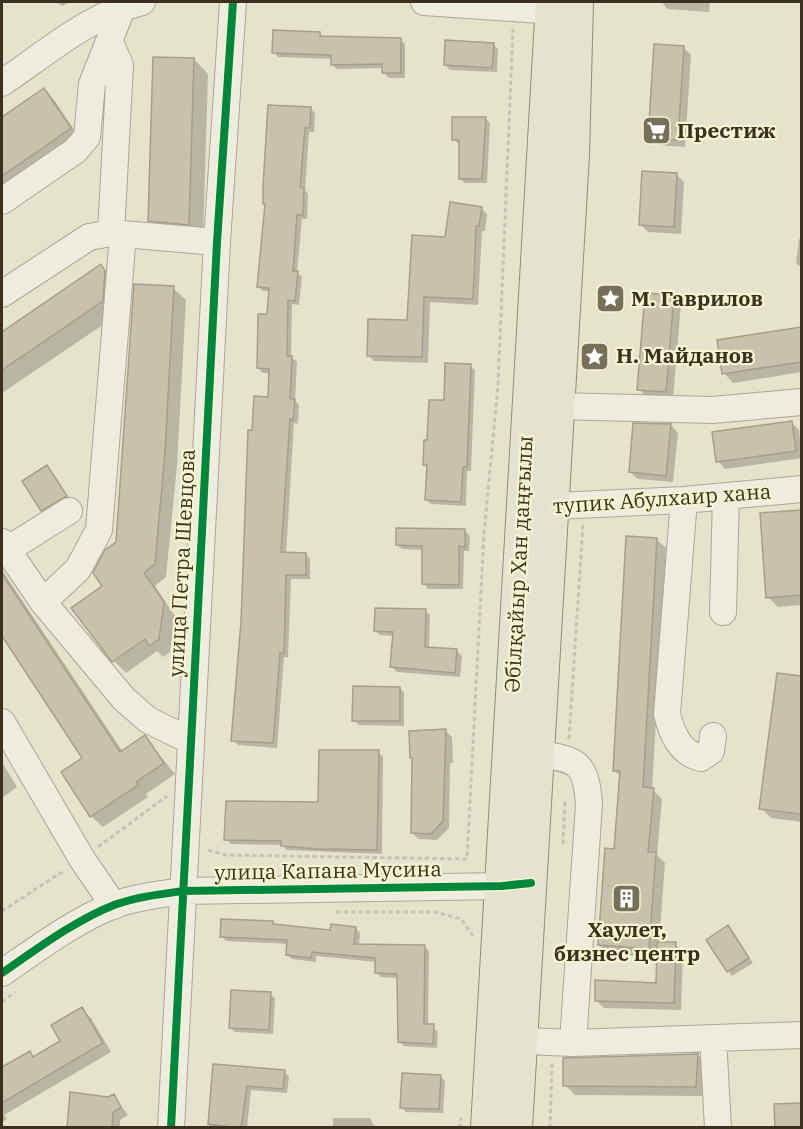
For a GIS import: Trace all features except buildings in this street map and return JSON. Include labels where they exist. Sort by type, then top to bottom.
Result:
[{"type":"main road","name":"Әбілқайыр Хан даңғылы","points":[[516,884],[537,754],[536,507],[557,406],[573,156],[564,7]]},
{"type":"main road","name":"Әбілқайыр Хан даңғылы","points":[[516,1128],[507,1040],[564,7]]},
{"type":"main road","name":"Әбілқайыр Хан даңғылы","points":[[474,1122],[507,1040]]},
{"type":"street","name":"улица Петра Шевцова","points":[[171,1128],[217,242],[233,2]]},
{"type":"street","points":[[424,2],[564,7]]},
{"type":"street","points":[[2,201],[75,152],[87,137],[92,84],[110,42],[133,4]]},
{"type":"street","points":[[2,83],[133,4]]},
{"type":"street","points":[[43,602],[78,569],[99,530],[117,234],[120,65],[110,42]]},
{"type":"street","points":[[2,294],[89,237],[117,234],[217,242]]},
{"type":"street","points":[[557,406],[712,410],[801,402]]},
{"type":"street","name":"тупик Абулхаир хана","points":[[536,507],[684,500],[801,489]]},
{"type":"street","points":[[723,612],[726,496]]},
{"type":"street","points":[[684,500],[667,714],[676,740],[689,755],[701,758],[711,751],[713,736]]},
{"type":"street","points":[[69,511],[4,546],[43,602],[124,699],[148,720],[191,741]]},
{"type":"street","points":[[2,722],[82,859],[114,906]]},
{"type":"street","points":[[537,754],[567,758],[580,767],[587,783],[589,804],[573,1043]]},
{"type":"street","name":"улица Капана Мусина","points":[[10,981],[45,943],[114,906],[183,891],[516,884]]},
{"type":"street","points":[[507,1040],[573,1043],[801,1035]]},
{"type":"street","points":[[714,1038],[718,1128]]},
{"type":"path","points":[[186,844],[226,855],[467,859],[484,534],[498,385],[514,7]]},
{"type":"path","points":[[333,912],[435,912],[460,918],[475,938]]},
{"type":"path","points":[[2,1002],[10,981]]},
{"type":"path","points":[[460,1128],[474,1122]]},
{"type":"cycle path","points":[[171,1128],[217,242],[233,2]]},
{"type":"cycle path","points":[[2,973],[85,919],[114,905],[148,896],[183,891],[502,886],[531,883]]},
{"type":"place","name":"Престиж","points":[[656,131]]},
{"type":"place","name":"М. Гаврилов","points":[[610,299]]},
{"type":"place","name":"Н. Майданов","points":[[595,356]]},
{"type":"place","name":"Хаулет, бизнес центр","points":[[627,899]]}]
